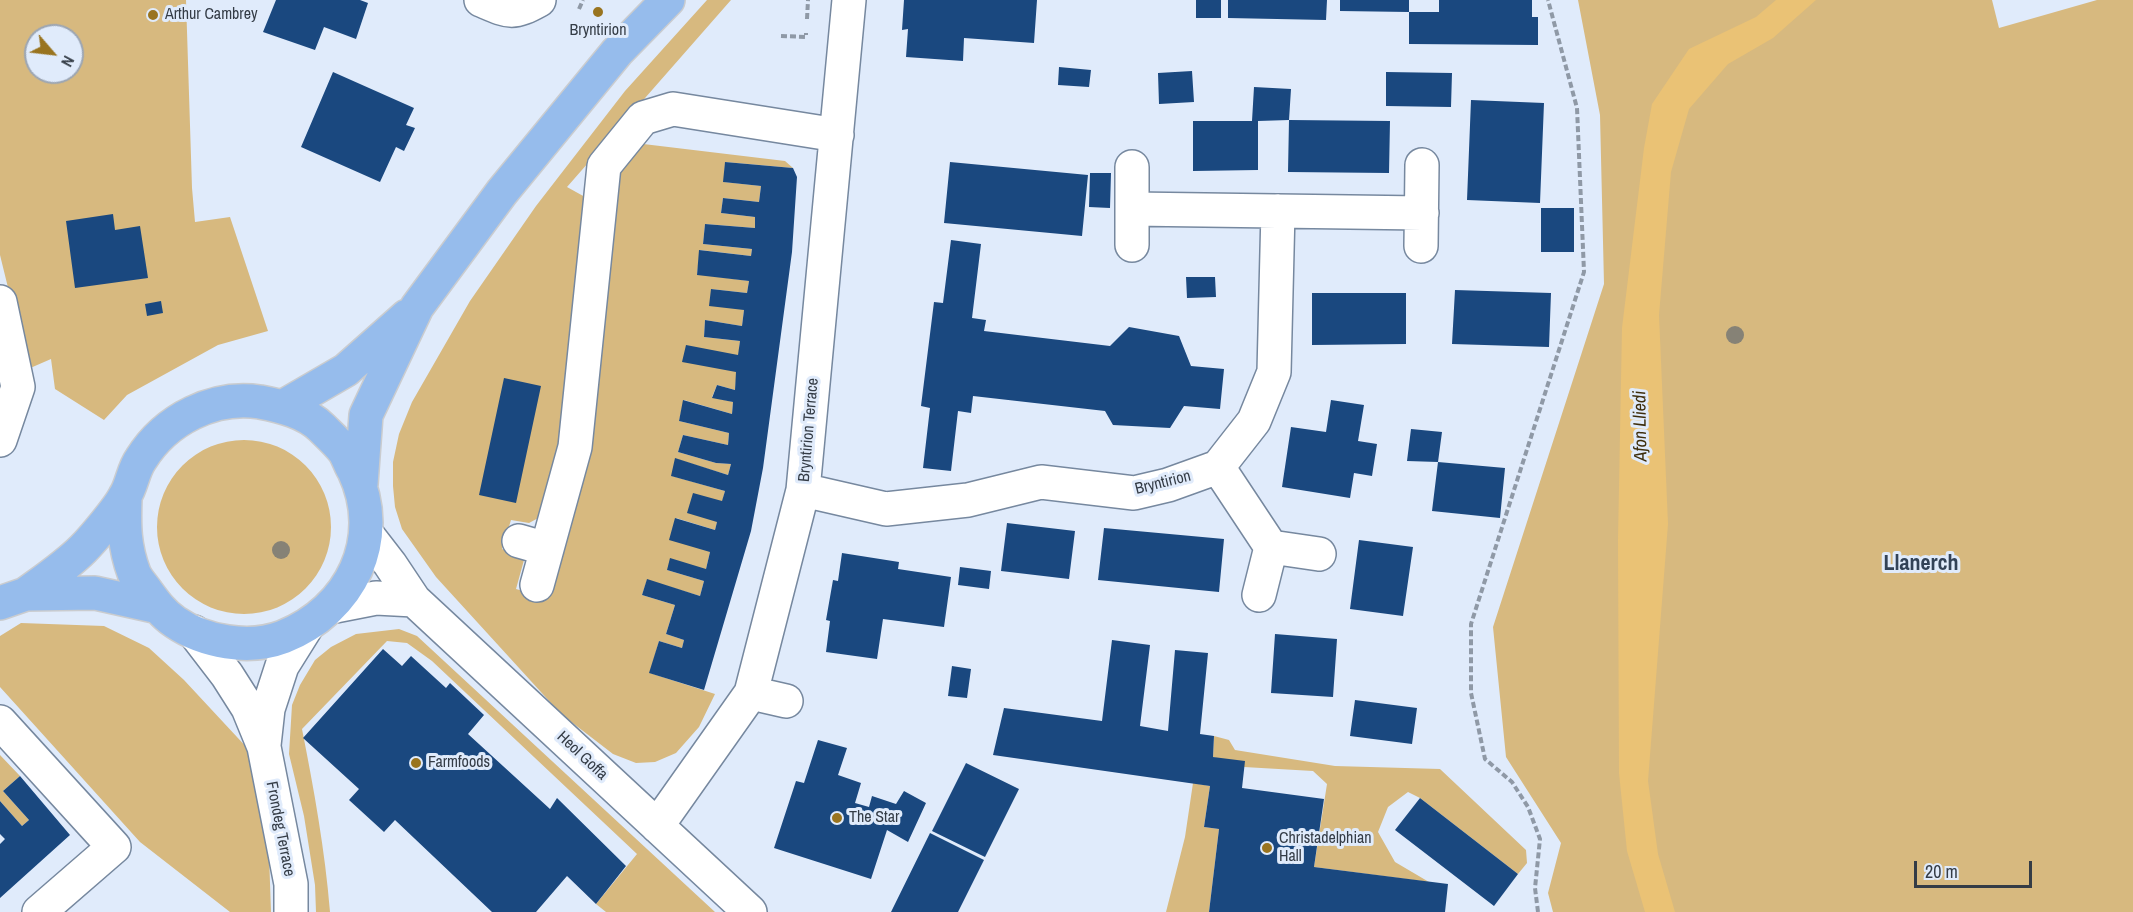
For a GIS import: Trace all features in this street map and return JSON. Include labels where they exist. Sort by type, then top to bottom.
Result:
[{"type":"main road","points":[[125,498],[124,537],[135,575],[158,607],[174,621],[194,632],[222,641],[251,643],[281,638],[319,616],[348,586],[360,561],[366,534],[361,486],[366,415],[417,307],[502,192],[617,52],[668,0]]},
{"type":"main road","points":[[284,406],[346,370],[417,307]]},
{"type":"main road","points":[[13,599],[82,549],[125,498],[140,459],[167,428],[203,407],[243,399],[284,406],[318,424],[344,451],[361,486]]},
{"type":"main road","points":[[13,599],[95,593],[158,607]]},
{"type":"street","points":[[482,0],[502,9],[519,11],[539,0]]},
{"type":"street","name":"Bryntirion Terrace","points":[[657,826],[751,693],[803,490],[849,0]]},
{"type":"street","points":[[537,585],[533,545],[575,447],[604,166],[643,118],[673,108],[837,135]]},
{"type":"street","points":[[1421,246],[1422,165]]},
{"type":"street","points":[[1132,167],[1132,245]]},
{"type":"street","points":[[1132,209],[1422,213]]},
{"type":"street","points":[[1259,595],[1271,547],[1218,467],[1254,421],[1274,372],[1278,211]]},
{"type":"street","points":[[0,302],[18,387],[0,440]]},
{"type":"street","name":"Bryntirion","points":[[803,490],[886,509],[968,500],[1041,482],[1134,493],[1168,485],[1218,467]]},
{"type":"street","name":"Heol Goffa","points":[[366,534],[414,600],[750,912]]},
{"type":"street","points":[[1271,547],[1319,554]]},
{"type":"street","points":[[319,616],[376,598],[414,600]]},
{"type":"street","name":"Frondeg Terrace","points":[[264,747],[268,709],[282,666],[319,616]]},
{"type":"street","name":"Frondeg Terrace","points":[[194,632],[227,675],[242,700],[264,747],[291,884],[291,912]]},
{"type":"street","points":[[751,693],[786,702]]},
{"type":"street","points":[[0,722],[114,847],[39,912]]},
{"type":"path","points":[[579,9],[583,0]]},
{"type":"path","points":[[781,36],[806,37],[808,0]]},
{"type":"path","points":[[1538,912],[1535,888],[1540,839],[1528,807],[1512,782],[1485,759],[1471,693],[1471,624],[1584,272],[1577,108],[1548,0]]},
{"type":"shaded area","points":[[0,0],[186,0],[195,222],[230,217],[268,331],[218,345],[127,395],[104,420],[55,389],[51,359],[28,369],[0,255]]},
{"type":"shaded area","points":[[707,0],[731,0],[567,187],[585,197],[562,444],[542,516],[529,523],[511,520],[502,549],[524,560],[516,589],[544,597],[620,161],[635,143],[785,161],[793,168],[725,162],[724,182],[761,186],[759,202],[723,198],[721,213],[755,217],[755,228],[705,224],[703,244],[752,249],[751,256],[700,250],[697,274],[749,281],[747,293],[711,289],[744,310],[742,326],[705,320],[704,337],[740,341],[735,390],[717,385],[712,397],[733,402],[732,414],[684,400],[679,421],[729,433],[728,445],[683,435],[678,452],[716,463],[731,464],[728,475],[676,459],[672,476],[725,491],[715,530],[676,518],[710,552],[706,569],[667,570],[704,581],[700,596],[647,580],[642,595],[675,605],[666,634],[684,640],[682,648],[659,641],[650,673],[715,694],[699,727],[676,753],[655,762],[636,763],[613,754],[561,714],[436,577],[402,529],[395,507],[393,462],[399,434],[412,402],[470,301],[536,206],[625,91]]},
{"type":"shaded area","points":[[1578,0],[1992,0],[1999,28],[2097,0],[2133,0],[2133,912],[1553,912],[1548,893],[1561,843],[1506,757],[1493,627],[1604,284],[1600,115]]},
{"type":"shaded area","points":[[244,440],[277,446],[306,465],[325,494],[331,527],[325,560],[306,589],[277,608],[244,614],[211,608],[182,589],[163,560],[157,527],[163,494],[182,465],[211,446]]},
{"type":"shaded area","points":[[21,623],[104,626],[149,648],[184,680],[250,751],[269,854],[271,912],[230,912],[140,842],[0,687],[0,636]]},
{"type":"shaded area","points":[[399,629],[417,636],[715,912],[606,912],[596,904],[637,854],[432,661],[407,643],[387,641],[302,729],[319,820],[330,912],[316,912],[315,885],[304,816],[289,754],[292,705],[300,685],[315,660],[331,647],[356,634]]},
{"type":"shaded area","points":[[1214,736],[1229,740],[1235,750],[1335,766],[1440,769],[1526,850],[1527,863],[1518,874],[1420,798],[1408,792],[1388,807],[1378,832],[1395,862],[1429,882],[1314,867],[1327,784],[1313,771],[1244,767],[1213,757]]},
{"type":"shaded area","points":[[0,755],[20,776],[3,791],[29,820],[22,826],[0,801]]},
{"type":"shaded area","points":[[1193,783],[1210,786],[1204,827],[1219,829],[1209,912],[1166,912],[1185,837]]},
{"type":"water","name":"Afon Lliedi","points":[[1776,0],[1816,0],[1773,38],[1728,64],[1689,109],[1671,172],[1659,315],[1668,524],[1648,781],[1658,854],[1675,912],[1645,912],[1627,851],[1619,773],[1618,540],[1622,328],[1644,148],[1652,104],[1689,49],[1756,17]]},
{"type":"building","points":[[276,0],[360,0],[368,3],[356,39],[324,27],[315,50],[263,32]]},
{"type":"building","points":[[904,0],[1037,0],[1034,43],[964,38],[963,61],[906,57],[908,29],[902,30]]},
{"type":"building","points":[[1196,0],[1221,0],[1221,18],[1196,18]]},
{"type":"building","points":[[1228,0],[1327,0],[1326,20],[1228,18]]},
{"type":"building","points":[[1340,0],[1409,0],[1409,12],[1340,11]]},
{"type":"building","points":[[1439,0],[1532,0],[1532,17],[1538,17],[1538,45],[1409,44],[1409,12],[1439,12]]},
{"type":"building","points":[[1059,67],[1091,70],[1089,87],[1058,85]]},
{"type":"building","points":[[1192,71],[1194,102],[1159,104],[1158,73]]},
{"type":"building","points":[[333,72],[414,108],[406,125],[415,128],[404,151],[396,147],[380,182],[301,147]]},
{"type":"building","points":[[1386,72],[1452,73],[1451,107],[1386,106]]},
{"type":"building","points":[[1254,87],[1291,89],[1289,120],[1258,121],[1258,170],[1193,171],[1193,121],[1252,121]]},
{"type":"building","points":[[1471,100],[1544,103],[1540,203],[1467,200]]},
{"type":"building","points":[[1289,120],[1390,121],[1389,173],[1288,172]]},
{"type":"building","points":[[725,162],[793,168],[797,177],[792,252],[763,468],[751,531],[704,690],[649,673],[659,641],[682,648],[684,640],[666,634],[675,605],[642,595],[647,579],[700,596],[704,581],[667,570],[670,558],[706,569],[710,552],[669,540],[675,518],[715,530],[717,522],[687,513],[693,493],[722,501],[725,491],[671,476],[675,458],[728,475],[731,464],[716,463],[678,452],[683,435],[728,445],[729,433],[679,421],[683,400],[732,414],[733,402],[712,398],[717,385],[735,390],[736,372],[682,362],[686,345],[738,355],[740,341],[704,337],[705,320],[742,326],[744,310],[709,306],[711,289],[747,293],[749,281],[697,275],[699,250],[751,256],[752,249],[703,244],[705,224],[755,228],[755,217],[721,213],[723,198],[759,202],[761,186],[723,182]]},
{"type":"building","points":[[950,162],[1088,175],[1082,236],[944,223]]},
{"type":"building","points":[[1090,173],[1111,173],[1110,208],[1089,207]]},
{"type":"building","points":[[1541,208],[1574,208],[1574,252],[1541,252]]},
{"type":"building","points":[[113,214],[115,230],[140,226],[148,278],[75,288],[66,221]]},
{"type":"building","points":[[951,240],[981,244],[972,318],[986,320],[984,331],[1110,346],[1129,327],[1179,336],[1191,366],[1224,369],[1220,409],[1184,406],[1170,428],[1113,425],[1105,411],[973,396],[971,413],[958,411],[951,471],[923,468],[930,408],[921,406],[934,302],[943,303]]},
{"type":"building","points":[[1186,277],[1215,277],[1216,297],[1187,298]]},
{"type":"building","points":[[1455,290],[1551,293],[1549,347],[1452,344]]},
{"type":"building","points":[[1312,293],[1406,293],[1406,344],[1312,345]]},
{"type":"building","points":[[161,301],[163,313],[147,316],[145,304]]},
{"type":"building","points":[[504,378],[541,386],[516,503],[479,495]]},
{"type":"building","points":[[1331,400],[1364,405],[1358,441],[1377,444],[1372,476],[1354,473],[1350,498],[1282,487],[1291,427],[1326,432]]},
{"type":"building","points":[[1411,429],[1442,432],[1438,462],[1407,461]]},
{"type":"building","points":[[1438,462],[1505,468],[1500,518],[1432,511]]},
{"type":"building","points":[[1007,523],[1075,531],[1069,579],[1001,571]]},
{"type":"building","points":[[1104,528],[1224,539],[1219,592],[1098,580]]},
{"type":"building","points":[[1359,540],[1413,547],[1403,616],[1350,609]]},
{"type":"building","points":[[842,553],[899,562],[898,569],[951,577],[944,627],[883,619],[877,659],[826,652],[830,621],[826,620],[833,580],[838,581]]},
{"type":"building","points":[[960,567],[991,571],[989,589],[958,585]]},
{"type":"building","points":[[1275,634],[1337,639],[1333,697],[1271,693]]},
{"type":"building","points":[[1112,640],[1150,645],[1140,726],[1168,731],[1175,650],[1208,653],[1200,734],[1214,736],[1213,757],[1245,761],[1242,788],[1324,799],[1314,867],[1448,884],[1445,912],[1209,912],[1219,829],[1204,827],[1210,786],[993,755],[1004,708],[1102,721]]},
{"type":"building","name":"Farmfoods","points":[[383,649],[402,666],[411,656],[446,688],[450,683],[484,715],[468,734],[550,809],[557,798],[626,866],[596,904],[567,876],[536,912],[492,912],[395,820],[384,832],[349,800],[359,789],[303,738]]},
{"type":"building","points":[[952,666],[971,669],[967,698],[948,696]]},
{"type":"building","points":[[1355,700],[1417,708],[1412,744],[1350,736]]},
{"type":"building","name":"The Star","points":[[818,740],[847,748],[838,775],[861,783],[855,803],[869,807],[872,796],[896,804],[904,791],[926,803],[908,842],[887,830],[871,879],[774,848],[796,781],[804,783]]},
{"type":"building","points":[[966,763],[1019,789],[985,857],[932,831]]},
{"type":"building","points":[[20,776],[70,835],[0,898],[0,844],[5,839],[0,834],[0,801],[22,826],[29,820],[3,791]]},
{"type":"building","points":[[1420,798],[1518,874],[1494,906],[1395,830]]},
{"type":"building","points":[[930,833],[984,860],[958,912],[891,912]]},
{"type":"place","name":"Bryntirion","points":[[598,12]]},
{"type":"place","name":"Arthur Cambrey","points":[[153,15]]},
{"type":"place","name":"Farmfoods","points":[[416,763]]},
{"type":"place","name":"The Star","points":[[837,818]]},
{"type":"place","name":"Christadelphian Hall","points":[[1267,848]]},
{"type":"district","name":"Llanerch","points":[[1921,564]]}]
